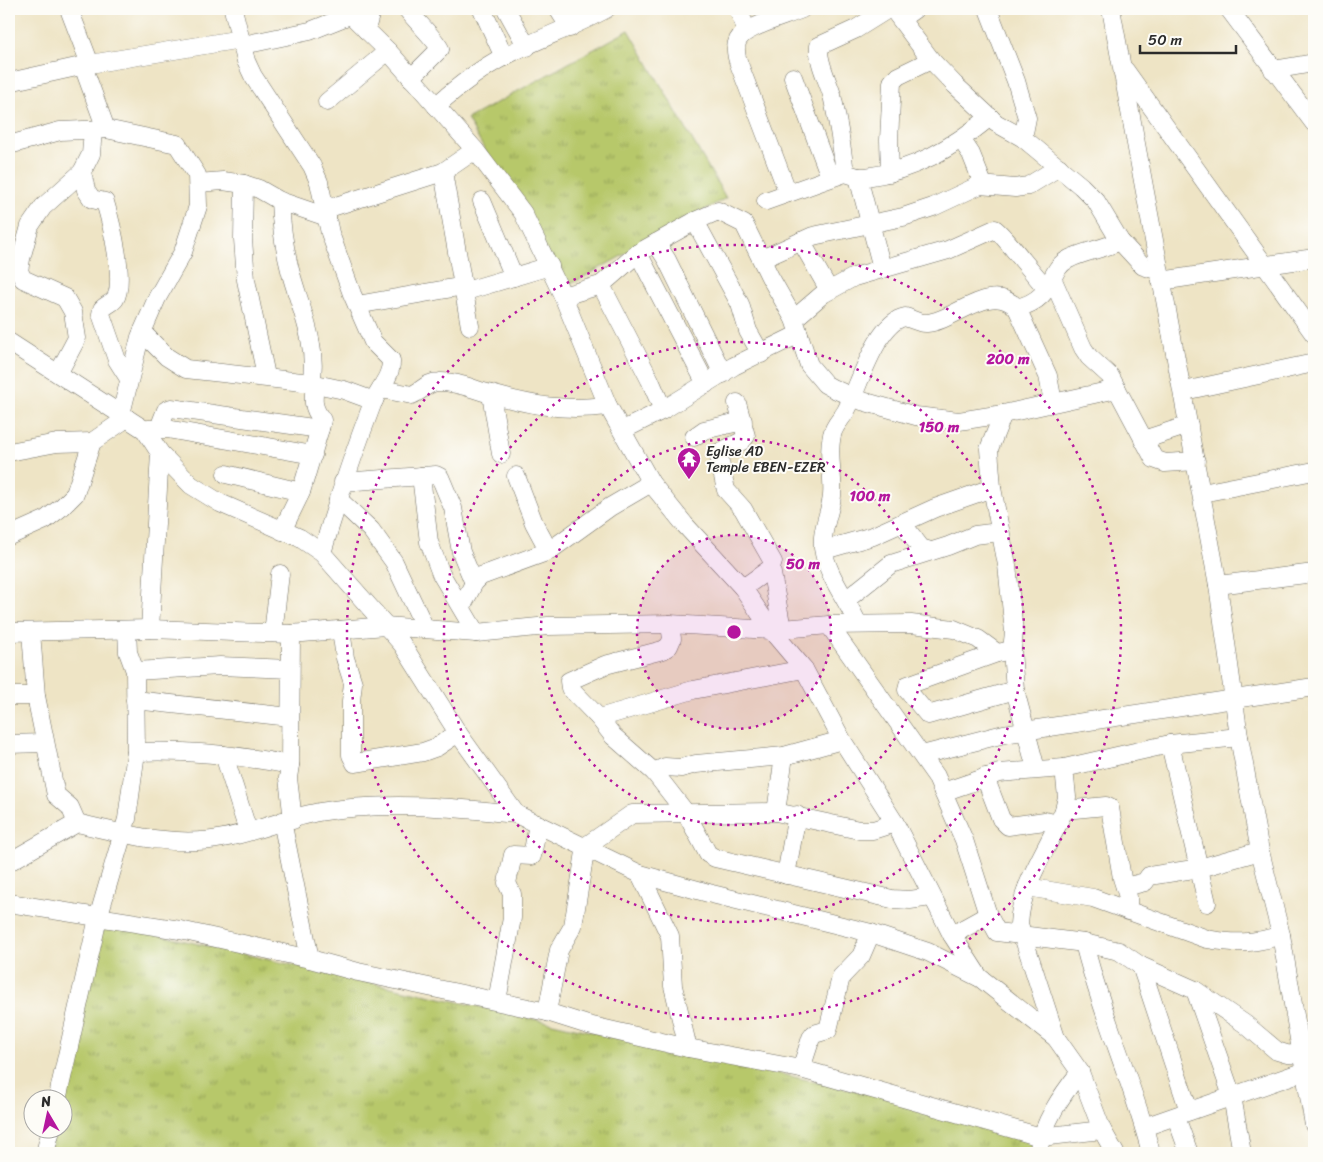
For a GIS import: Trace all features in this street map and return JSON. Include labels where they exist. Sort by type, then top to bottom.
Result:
[{"type":"street","points":[[59,372],[77,338],[73,312],[65,298],[23,279],[19,271],[30,226],[43,207],[82,172],[100,130],[86,65],[69,9]]},
{"type":"street","points":[[233,9],[253,76],[312,166],[319,182],[335,249],[357,305],[373,342],[391,360],[390,371],[377,395],[343,482],[322,553]]},
{"type":"street","points":[[482,9],[504,57]]},
{"type":"street","points":[[506,9],[526,47]]},
{"type":"street","points":[[558,9],[570,28]]},
{"type":"street","points":[[436,106],[461,84],[504,57],[570,28],[606,9]]},
{"type":"street","points":[[738,9],[747,31]]},
{"type":"street","points":[[788,192],[737,58],[736,49],[738,40],[747,31],[802,9]]},
{"type":"street","points":[[988,9],[1016,82],[1027,120],[1024,138]]},
{"type":"street","points":[[1111,9],[1202,493],[1218,584],[1239,737],[1260,851],[1282,936],[1314,1125]]},
{"type":"street","points":[[1229,9],[1314,123]]},
{"type":"street","points":[[411,78],[440,49],[413,11]]},
{"type":"street","points":[[844,176],[839,127],[827,78],[819,55],[819,46],[899,11],[931,60],[990,117],[1002,127],[1024,138],[1096,201],[1120,242],[1143,266],[1160,276],[1265,266],[1314,258]]},
{"type":"street","points":[[9,82],[86,65],[310,31],[348,12],[371,16],[388,51],[475,150],[523,213],[550,266],[608,406],[624,430],[651,483],[685,525],[743,588],[804,669],[842,740],[896,823],[931,897],[952,935],[979,977]]},
{"type":"street","points":[[326,102],[388,51]]},
{"type":"street","points":[[890,173],[889,140],[892,82],[898,76],[931,60]]},
{"type":"street","points":[[1273,70],[1314,63]]},
{"type":"street","points":[[1121,65],[1314,334]]},
{"type":"street","points":[[793,77],[869,224],[882,268]]},
{"type":"street","points":[[766,202],[788,192],[844,176],[890,173],[927,160],[961,139],[990,117]]},
{"type":"street","points":[[9,144],[60,131],[100,130],[177,144],[196,171],[198,183],[198,206],[188,239],[142,332],[129,379],[124,416],[92,442],[75,494],[55,514],[9,536]]},
{"type":"street","points":[[961,139],[971,154],[983,184]]},
{"type":"street","points":[[198,183],[223,181],[244,184],[259,189],[280,201],[326,213],[443,172],[475,150]]},
{"type":"street","points":[[762,259],[800,241],[933,207],[983,184],[1022,187],[1034,184],[1058,168]]},
{"type":"street","points":[[82,172],[91,198],[105,202],[115,239],[116,294],[114,301],[102,309],[101,314],[117,360],[129,379]]},
{"type":"street","points":[[443,172],[470,326]]},
{"type":"street","points":[[244,184],[243,240],[246,280],[266,376]]},
{"type":"street","points":[[280,201],[284,245],[307,330],[312,357],[313,405],[315,412],[322,420],[313,455],[300,492],[282,531]]},
{"type":"street","points":[[482,201],[514,277]]},
{"type":"street","points":[[563,296],[601,284],[638,253],[695,221],[718,212],[742,222],[797,326],[809,365],[825,384],[852,396],[916,416],[937,420],[959,421],[1004,414],[1117,389]]},
{"type":"street","points":[[695,221],[740,304],[748,331],[760,354]]},
{"type":"street","points":[[624,430],[663,410],[760,354],[797,326],[829,290],[854,277],[948,250],[996,230],[1050,285],[1083,348],[1089,357],[1110,376],[1154,459],[1165,463],[1196,461]]},
{"type":"street","points":[[800,241],[829,290]]},
{"type":"street","points":[[1017,308],[1033,303],[1050,285],[1059,267],[1069,258],[1120,242]]},
{"type":"street","points":[[656,243],[667,260],[723,374]]},
{"type":"street","points":[[638,253],[706,384]]},
{"type":"street","points":[[357,305],[465,289],[550,266]]},
{"type":"street","points":[[601,284],[650,380],[663,410]]},
{"type":"street","points":[[858,624],[833,578],[824,550],[822,536],[832,494],[831,438],[834,428],[847,410],[852,396],[883,335],[897,320],[904,318],[923,323],[931,322],[975,303],[992,299],[1005,300],[1017,308],[1048,376],[1053,402]]},
{"type":"street","points":[[142,332],[167,357],[186,369],[266,376],[377,395],[412,395],[430,383],[456,383],[535,406],[576,410],[608,406]]},
{"type":"street","points":[[9,342],[59,372],[124,416],[152,429],[313,455]]},
{"type":"street","points":[[1184,392],[1314,363]]},
{"type":"street","points":[[491,394],[500,454]]},
{"type":"street","points":[[737,403],[746,436],[742,441],[720,450],[720,463],[726,490],[743,509],[773,562],[771,568],[776,630]]},
{"type":"street","points":[[152,429],[166,410],[171,408],[320,430]]},
{"type":"street","points":[[1004,414],[989,449],[992,488],[1005,556],[1014,632],[1005,651],[1028,731],[1036,769]]},
{"type":"street","points":[[694,437],[704,430],[743,421]]},
{"type":"street","points":[[1143,440],[1189,425]]},
{"type":"street","points":[[150,630],[160,453],[152,429]]},
{"type":"street","points":[[9,452],[57,443],[92,442]]},
{"type":"street","points":[[160,453],[191,485],[205,494],[220,503],[300,538],[322,553],[402,644],[458,733],[516,814]]},
{"type":"street","points":[[1202,493],[1314,471]]},
{"type":"street","points":[[226,474],[300,492]]},
{"type":"street","points":[[343,482],[436,475],[443,480],[453,508],[461,552],[474,583]]},
{"type":"street","points":[[421,476],[429,542],[441,574],[476,632]]},
{"type":"street","points":[[516,476],[534,523],[549,551]]},
{"type":"street","points":[[462,606],[474,583],[487,573],[549,551],[610,506],[651,483]]},
{"type":"street","points":[[824,550],[873,536],[935,508],[992,488]]},
{"type":"street","points":[[338,499],[371,530],[394,562],[425,628]]},
{"type":"street","points":[[902,523],[921,548],[931,552]]},
{"type":"street","points":[[846,600],[891,564],[931,552],[975,535],[999,532]]},
{"type":"street","points":[[743,588],[771,568]]},
{"type":"street","points":[[1218,584],[1314,573]]},
{"type":"street","points":[[280,574],[282,633],[290,669],[290,765],[287,820],[310,959]]},
{"type":"street","points":[[9,632],[150,630],[282,633],[386,626],[476,632],[548,626],[670,624],[776,630],[858,624],[932,625],[954,629],[1005,651]]},
{"type":"street","points":[[670,624],[672,639],[670,646],[663,650],[605,664],[569,681],[570,688],[599,718],[613,736],[654,772],[686,813],[708,854],[715,858],[892,899],[910,900],[931,897]]},
{"type":"street","points":[[829,625],[922,755],[943,792],[964,840],[988,915],[998,932],[1084,943],[1118,951],[1141,966],[1196,990],[1245,1024],[1277,1051],[1304,1063]]},
{"type":"street","points":[[59,1090],[98,918],[121,834],[127,819],[136,752],[136,700],[135,671],[129,658],[127,630]]},
{"type":"street","points":[[341,630],[345,658],[353,683],[351,755],[355,763],[423,752],[437,747],[458,733]]},
{"type":"street","points":[[31,632],[36,696],[56,795],[70,807],[76,823]]},
{"type":"street","points":[[1005,651],[908,685],[907,690],[928,715],[1015,690]]},
{"type":"street","points":[[135,671],[220,666],[290,669]]},
{"type":"street","points":[[599,718],[693,690],[804,669]]},
{"type":"street","points":[[922,755],[1028,731],[1235,701],[1314,687]]},
{"type":"street","points":[[9,696],[36,696]]},
{"type":"street","points":[[136,700],[290,717]]},
{"type":"street","points":[[943,792],[999,773],[1064,768],[1170,744],[1239,737]]},
{"type":"street","points":[[654,772],[665,767],[681,768],[696,764],[784,756],[842,740]]},
{"type":"street","points":[[9,744],[44,743]]},
{"type":"street","points":[[1170,744],[1200,868],[1206,903]]},
{"type":"street","points":[[136,752],[178,751],[224,755],[290,765]]},
{"type":"street","points":[[224,755],[248,831]]},
{"type":"street","points":[[776,812],[784,756]]},
{"type":"street","points":[[1056,1038],[1019,919],[1027,887],[1061,817],[1067,797],[1064,768]]},
{"type":"street","points":[[985,777],[1001,818],[1008,826],[1045,821],[1106,806],[1110,808],[1128,897],[1128,911]]},
{"type":"street","points":[[9,862],[76,823],[121,834],[159,840],[186,841],[224,838],[318,812],[347,809],[424,806],[516,814],[586,846],[640,874],[712,894],[871,932],[928,952],[979,977],[1056,1038],[1080,1072],[1102,1130],[1115,1153]]},
{"type":"street","points":[[547,1012],[560,950],[573,926],[586,846],[632,814],[728,811],[776,812],[797,815],[859,830],[873,830],[896,823]]},
{"type":"street","points":[[786,875],[797,815]]},
{"type":"street","points":[[497,1001],[512,918],[512,894],[506,883],[507,874],[513,855],[532,856],[538,824]]},
{"type":"street","points":[[1125,887],[1145,882],[1149,876],[1200,868],[1260,851]]},
{"type":"street","points":[[640,874],[670,936],[673,986],[688,1048]]},
{"type":"street","points":[[1027,887],[1093,898],[1207,939],[1226,942],[1258,942],[1282,936]]},
{"type":"street","points":[[9,903],[180,930],[310,959],[358,972],[547,1012],[588,1025],[688,1048],[801,1069],[1039,1145],[1102,1130]]},
{"type":"street","points":[[952,935],[988,915]]},
{"type":"street","points":[[801,1069],[810,1038],[814,1034],[828,1030],[843,973],[861,956],[871,932]]},
{"type":"street","points":[[1084,943],[1090,969],[1144,1127],[1151,1153]]},
{"type":"street","points":[[1141,966],[1183,1114],[1189,1153]]},
{"type":"street","points":[[1196,990],[1232,1096],[1242,1153]]},
{"type":"street","points":[[1144,1127],[1232,1096],[1304,1063]]},
{"type":"street","points":[[1039,1145],[1062,1095],[1080,1072]]},
{"type":"street","points":[[45,1153],[48,1140]]},
{"type":"green space","points":[[629,30],[726,198],[564,288],[467,119]]},
{"type":"green space","points":[[100,922],[1036,1131],[1031,1153],[48,1153],[51,1140],[72,1140],[72,1090],[64,1090]]},
{"type":"place","name":"Eglise AD Temple EBEN-EZER","points":[[689,480]]}]
